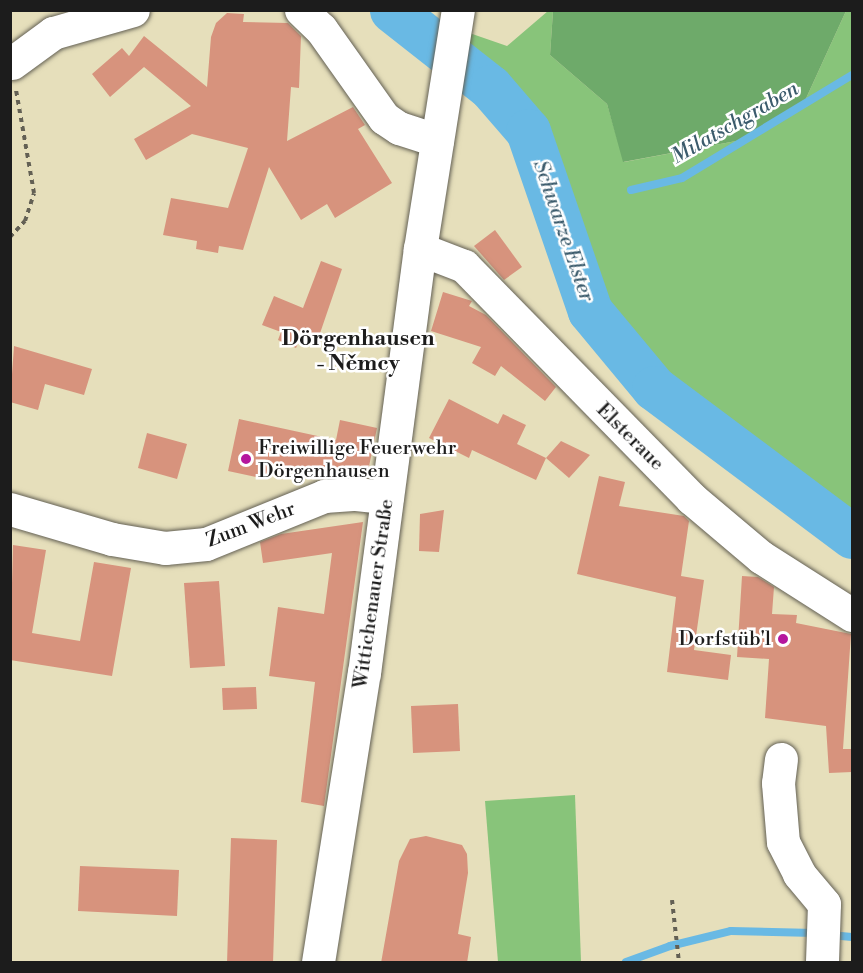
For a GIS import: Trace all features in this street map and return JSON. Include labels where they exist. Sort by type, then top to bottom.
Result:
[{"type":"street","points":[[12,63],[53,33],[133,10]]},
{"type":"street","points":[[301,10],[321,29],[384,118],[399,128],[437,140]]},
{"type":"street","name":"Wittichenauer Straße","points":[[318,963],[387,497],[420,249],[457,19]]},
{"type":"street","name":"Elsteraue","points":[[420,249],[464,266],[690,498],[761,557],[852,615]]},
{"type":"street","name":"Zum Wehr","points":[[10,509],[112,539],[165,548],[206,544],[324,496],[387,497]]},
{"type":"street","points":[[781,759],[778,783],[783,842],[799,874],[821,896],[823,943]]},
{"type":"path","points":[[10,237],[25,221],[34,193],[12,63]]},
{"type":"path","points":[[672,900],[679,963]]},
{"type":"green space","points":[[553,10],[846,11],[803,105],[747,139],[623,162],[607,104],[550,55]]},
{"type":"green space","points":[[548,11],[553,11],[550,55],[607,104],[624,162],[747,139],[803,105],[846,11],[852,11],[852,536],[654,388],[590,311],[528,131],[490,87],[450,59],[455,28],[507,46]]},
{"type":"green space","points":[[575,795],[581,962],[498,962],[485,801]]},
{"type":"building","points":[[227,13],[244,14],[243,22],[288,23],[301,36],[299,88],[291,87],[287,141],[353,107],[365,125],[358,129],[392,183],[335,218],[327,204],[301,220],[269,167],[243,250],[219,246],[218,253],[196,249],[197,241],[163,235],[171,198],[228,208],[248,148],[192,134],[146,160],[134,139],[191,106],[144,67],[110,97],[92,74],[122,48],[129,56],[144,36],[207,87],[211,37],[216,23]]},
{"type":"building","points":[[495,230],[522,267],[504,280],[474,246]]},
{"type":"building","points":[[321,261],[342,269],[316,345],[300,339],[296,348],[278,340],[281,332],[262,325],[274,296],[303,308]]},
{"type":"building","points":[[443,292],[472,301],[469,306],[486,315],[556,387],[545,401],[501,366],[495,376],[472,363],[481,347],[431,331]]},
{"type":"building","points":[[14,346],[92,369],[84,395],[45,384],[38,410],[10,402]]},
{"type":"building","points":[[449,399],[498,424],[503,414],[526,425],[517,444],[546,458],[536,480],[472,450],[469,458],[429,438]]},
{"type":"building","points":[[239,419],[336,440],[340,420],[377,428],[367,476],[334,477],[270,463],[266,479],[228,471]]},
{"type":"building","points":[[147,433],[187,444],[177,479],[138,468]]},
{"type":"building","points":[[561,441],[590,455],[569,478],[546,458]]},
{"type":"building","points":[[599,476],[625,482],[619,506],[684,516],[689,521],[681,576],[704,580],[694,650],[731,655],[728,680],[667,672],[676,597],[577,574]]},
{"type":"building","points":[[444,510],[439,552],[419,551],[420,514]]},
{"type":"building","points":[[363,522],[324,806],[301,802],[315,682],[269,676],[278,607],[324,614],[332,553],[263,563],[260,542],[281,534]]},
{"type":"building","points":[[13,545],[46,550],[32,633],[80,641],[94,562],[131,568],[112,676],[10,660]]},
{"type":"building","points":[[742,576],[758,577],[774,587],[772,614],[797,615],[796,623],[851,634],[843,749],[852,749],[852,772],[829,773],[826,726],[765,718],[769,659],[737,657]]},
{"type":"building","points":[[219,581],[225,666],[190,668],[184,583]]},
{"type":"building","points":[[256,687],[257,709],[223,710],[222,688]]},
{"type":"building","points":[[458,704],[460,751],[413,753],[411,706]]},
{"type":"building","points":[[426,836],[462,845],[467,854],[468,873],[458,934],[471,937],[467,963],[381,963],[399,861],[410,839]]},
{"type":"building","points":[[231,838],[277,840],[273,963],[227,963]]},
{"type":"building","points":[[80,866],[179,870],[177,916],[78,911]]},
{"type":"waterway","name":"Schwarze Elster","points":[[392,10],[490,87],[528,131],[590,311],[654,388],[852,536]]},
{"type":"waterway","name":"Milatschgraben","points":[[631,190],[682,178],[852,75]]},
{"type":"waterway","points":[[626,962],[670,946],[731,931],[815,933]]},
{"type":"waterway","points":[[830,935],[852,937]]},
{"type":"place","name":"Freiwillige Feuerwehr Dörgenhausen","points":[[246,459]]},
{"type":"place","name":"Dorfstüb'l","points":[[783,639]]},
{"type":"district","name":"Dörgenhausen - Němcy","points":[[358,350]]}]
